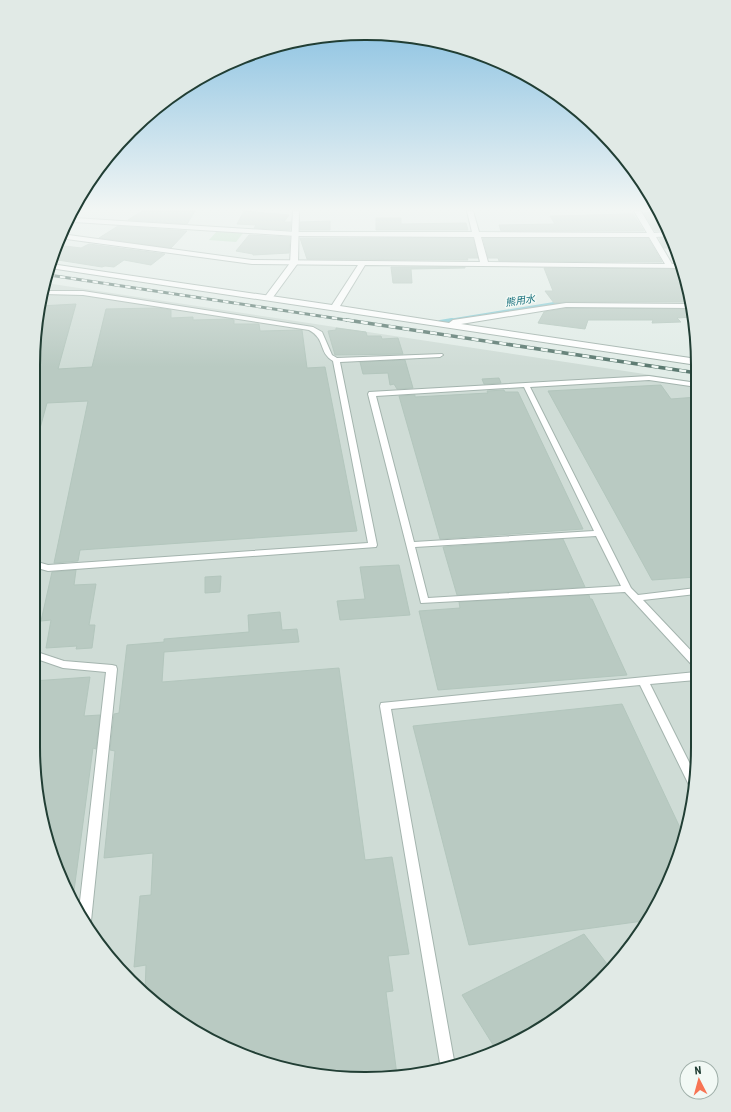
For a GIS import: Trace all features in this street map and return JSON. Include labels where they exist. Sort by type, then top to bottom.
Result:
[{"type":"street","points":[[290,263],[676,266]]},
{"type":"street","points":[[268,298],[294,263]]},
{"type":"street","points":[[334,309],[363,264]]},
{"type":"street","points":[[55,267],[691,361]]},
{"type":"street","points":[[440,325],[566,305],[686,306]]},
{"type":"lane","points":[[48,293],[83,293],[311,328],[320,333],[329,356],[336,360],[440,355]]},
{"type":"lane","points":[[40,566],[48,568],[374,545],[336,360]]},
{"type":"lane","points":[[627,589],[424,601],[372,394],[649,378],[691,384]]},
{"type":"lane","points":[[526,385],[627,589],[691,658]]},
{"type":"lane","points":[[410,545],[600,533]]},
{"type":"lane","points":[[636,598],[691,592]]},
{"type":"lane","points":[[40,656],[63,664],[112,669],[85,911]]},
{"type":"lane","points":[[447,1062],[385,706],[691,677]]},
{"type":"lane","points":[[644,682],[689,774]]},
{"type":"shaded area","points":[[50,284],[691,381],[691,746],[685,810],[674,851],[666,871],[636,927],[624,945],[596,977],[564,1005],[528,1028],[509,1038],[470,1055],[450,1061],[429,1066],[387,1071],[366,1072],[323,1069],[302,1066],[261,1055],[203,1028],[167,1005],[135,977],[107,945],[84,909],[57,851],[46,810],[41,768],[40,366],[43,323]]},
{"type":"building","points":[[76,263],[120,263],[114,267],[102,267]]},
{"type":"building","points":[[140,263],[154,263],[151,265]]},
{"type":"building","points":[[391,267],[465,268],[411,269],[412,283],[393,283]]},
{"type":"building","points":[[544,268],[676,269],[685,302],[554,303],[545,291],[553,291]]},
{"type":"building","points":[[76,304],[58,369],[92,367],[106,309],[158,308],[171,310],[171,318],[193,317],[193,320],[231,319],[234,320],[234,324],[259,324],[260,331],[302,330],[307,368],[325,367],[357,531],[80,550],[78,561],[54,563],[88,401],[47,403],[40,428],[40,366],[45,306]]},
{"type":"building","points":[[566,308],[686,309],[687,317],[677,318],[681,322],[652,323],[653,320],[588,320],[585,329],[538,323],[544,312]]},
{"type":"building","points":[[336,328],[366,332],[367,336],[381,336],[382,339],[398,338],[403,354],[335,355],[328,331],[336,330]]},
{"type":"building","points":[[405,360],[413,388],[397,389],[394,384],[390,385],[388,373],[363,374],[360,362]]},
{"type":"building","points":[[499,378],[501,383],[484,384],[482,379]]},
{"type":"building","points":[[661,385],[671,399],[691,397],[691,577],[652,580],[548,391]]},
{"type":"building","points":[[504,390],[505,392],[518,392],[583,529],[440,539],[399,396],[415,395],[415,397],[488,393],[487,391]]},
{"type":"building","points":[[563,539],[585,587],[457,595],[443,547]]},
{"type":"building","points":[[399,565],[410,615],[340,620],[337,601],[365,599],[360,567]]},
{"type":"building","points":[[76,570],[74,585],[96,584],[89,625],[95,625],[92,648],[76,649],[77,646],[46,648],[51,620],[41,621],[52,572]]},
{"type":"building","points":[[221,576],[220,592],[205,593],[205,577]]},
{"type":"building","points":[[589,595],[627,675],[438,690],[419,611],[460,608],[459,602]]},
{"type":"building","points":[[280,612],[282,630],[297,629],[299,642],[164,652],[162,682],[339,668],[365,860],[392,857],[409,954],[388,956],[393,991],[386,992],[396,1070],[366,1072],[323,1069],[302,1066],[261,1055],[203,1028],[167,1005],[145,986],[146,965],[134,967],[140,896],[151,895],[153,853],[104,858],[115,751],[110,750],[114,714],[119,713],[127,645],[164,642],[164,639],[249,632],[248,615]]},
{"type":"building","points":[[90,677],[84,716],[100,715],[96,749],[93,748],[74,890],[57,851],[46,810],[41,768],[40,681]]},
{"type":"building","points":[[622,704],[681,829],[666,871],[639,922],[469,945],[413,726]]},
{"type":"building","points":[[584,934],[607,964],[596,977],[564,1005],[528,1028],[493,1045],[462,995]]},
{"type":"waterway","name":"熊用水","points":[[446,321],[557,303],[571,303]]},
{"type":"waterway","name":"熊用水","points":[[446,321],[452,320]]},
{"type":"waterway","name":"熊用水","points":[[440,322],[446,321]]},
{"type":"railway","points":[[53,276],[353,321]]},
{"type":"railway","points":[[347,320],[691,372]]}]
